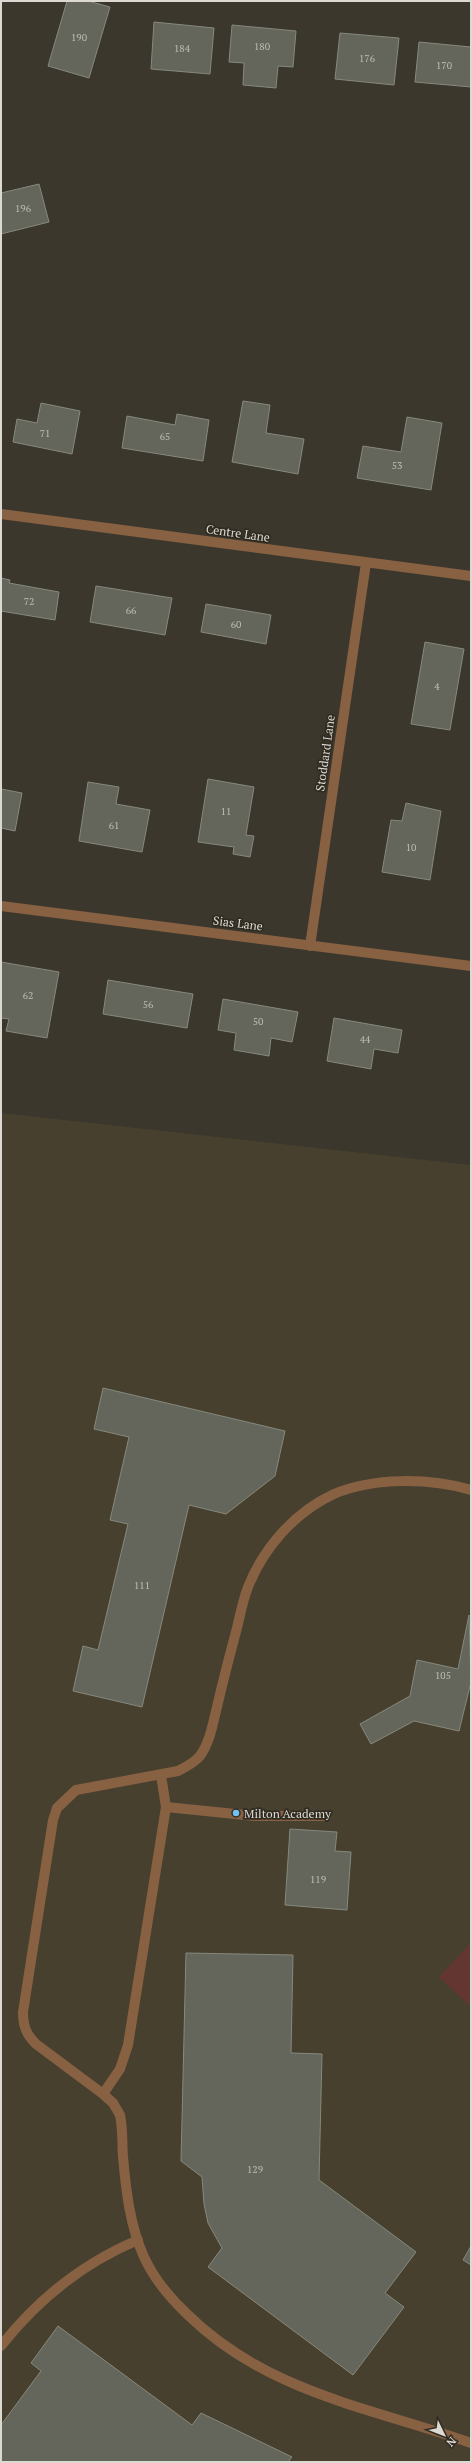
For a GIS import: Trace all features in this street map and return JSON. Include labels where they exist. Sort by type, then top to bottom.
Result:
[{"type":"street","name":"Centre Lane","points":[[1,514],[471,576]]},
{"type":"street","name":"Stoddard Lane","points":[[310,946],[366,563]]},
{"type":"street","name":"Sias Lane","points":[[1,906],[471,966]]},
{"type":"street","points":[[471,1490],[449,1484],[425,1481],[368,1484],[345,1490],[326,1498],[290,1524],[258,1565],[247,1588],[207,1743],[200,1755],[191,1764],[178,1771],[76,1790],[57,1808],[53,1820],[23,2024],[28,2035],[36,2044],[113,2103],[120,2115],[129,2206],[138,2240],[153,2273],[176,2303],[209,2334],[250,2362],[296,2386],[471,2443]]},
{"type":"street","points":[[102,2094],[120,2070],[125,2057],[166,1806],[161,1775]]},
{"type":"street","points":[[166,1806],[255,1816],[326,1816]]},
{"type":"street","points":[[1,2346],[27,2315],[60,2286],[102,2257],[138,2240]]},
{"type":"shaded area","name":"Milton Academy","points":[[1,1113],[471,1165],[471,2462],[1,2462]]},
{"type":"shaded area","points":[[471,1943],[471,2007],[439,1977]]},
{"type":"building","points":[[67,1],[88,1],[110,7],[89,78],[48,66]]},
{"type":"building","points":[[154,22],[214,28],[210,74],[151,69]]},
{"type":"building","points":[[232,25],[296,31],[293,67],[278,66],[276,88],[243,85],[244,63],[229,62]]},
{"type":"building","points":[[340,33],[399,38],[394,85],[335,79]]},
{"type":"building","points":[[419,42],[471,47],[471,87],[415,82]]},
{"type":"building","points":[[39,184],[49,222],[1,234],[1,193]]},
{"type":"building","points":[[243,401],[270,405],[266,433],[304,439],[298,474],[232,462]]},
{"type":"building","points":[[41,403],[80,411],[72,454],[13,442],[17,419],[37,423]]},
{"type":"building","points":[[177,414],[209,420],[203,461],[122,448],[127,416],[175,425]]},
{"type":"building","points":[[407,417],[442,423],[431,490],[357,478],[363,446],[401,452]]},
{"type":"building","points":[[1,578],[10,580],[9,583],[59,592],[55,620],[1,611]]},
{"type":"building","points":[[96,586],[172,598],[165,635],[90,622]]},
{"type":"building","points":[[206,604],[271,615],[266,644],[201,632]]},
{"type":"building","points":[[425,642],[464,649],[450,730],[411,724]]},
{"type":"building","points":[[208,779],[254,787],[246,835],[254,836],[250,857],[233,854],[234,847],[198,842]]},
{"type":"building","points":[[88,782],[119,787],[116,804],[150,810],[142,852],[79,841]]},
{"type":"building","points":[[1,789],[22,793],[15,831],[1,828]]},
{"type":"building","points":[[406,803],[441,811],[430,880],[382,872],[391,820],[402,821]]},
{"type":"building","points":[[1,962],[59,972],[47,1038],[6,1031],[9,1019],[1,1018]]},
{"type":"building","points":[[108,980],[193,994],[187,1028],[103,1014]]},
{"type":"building","points":[[223,999],[298,1012],[292,1042],[271,1038],[269,1056],[234,1050],[236,1033],[218,1030]]},
{"type":"building","points":[[334,1018],[402,1030],[398,1053],[374,1049],[371,1069],[327,1061]]},
{"type":"building","points":[[103,1388],[285,1431],[275,1476],[226,1514],[189,1505],[142,1707],[73,1691],[83,1646],[98,1650],[128,1524],[110,1520],[129,1437],[94,1429]]},
{"type":"building","points":[[469,1615],[471,1682],[459,1731],[414,1721],[371,1744],[360,1724],[410,1696],[417,1660],[458,1669]]},
{"type":"building","points":[[290,1829],[337,1832],[335,1851],[351,1852],[347,1910],[285,1905]]},
{"type":"building","points":[[186,1953],[293,1955],[291,2053],[322,2054],[319,2180],[416,2252],[385,2293],[404,2307],[353,2375],[208,2267],[222,2248],[208,2223],[204,2204],[202,2177],[181,2161]]},
{"type":"building","points":[[471,2246],[471,2265],[463,2260]]},
{"type":"building","points":[[58,2326],[192,2425],[201,2413],[292,2457],[288,2462],[1,2462],[1,2425],[41,2371],[31,2363]]},
{"type":"place","name":"Milton Academy","points":[[236,1813]]}]
